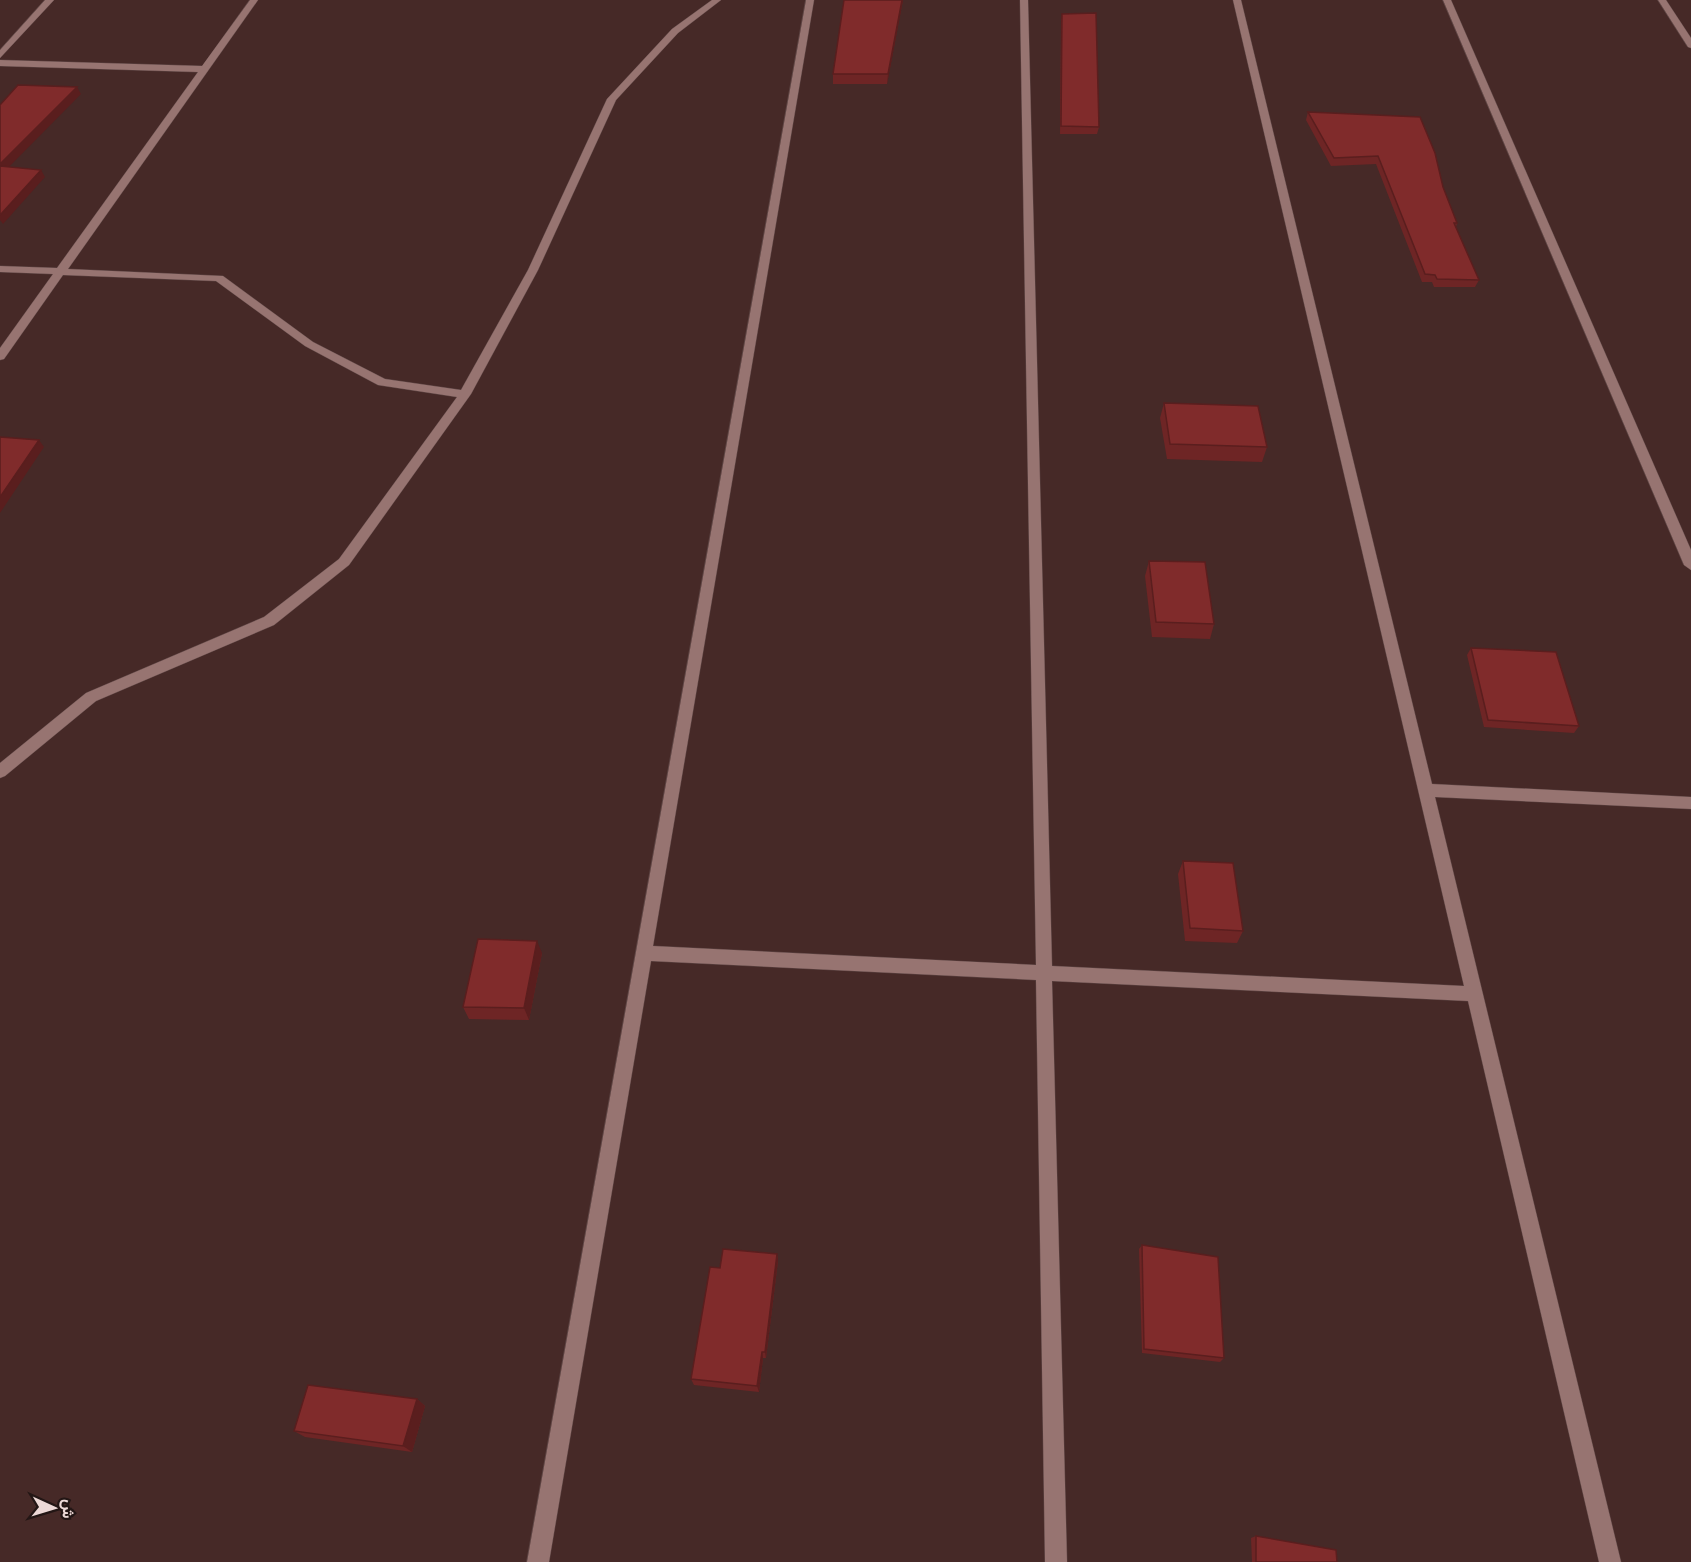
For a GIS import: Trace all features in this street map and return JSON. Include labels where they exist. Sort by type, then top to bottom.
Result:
[{"type":"street","points":[[0,55],[50,0]]},
{"type":"street","points":[[0,357],[254,0]]},
{"type":"street","points":[[0,772],[91,697],[269,621],[344,562],[465,394],[533,270],[612,99],[675,31],[717,0]]},
{"type":"street","points":[[538,1562],[810,0]]},
{"type":"street","points":[[1024,0],[1056,1562]]},
{"type":"street","points":[[1237,0],[1610,1562]]},
{"type":"street","points":[[1448,0],[1691,564]]},
{"type":"street","points":[[1662,0],[1691,45]]},
{"type":"street","points":[[0,63],[205,69]]},
{"type":"street","points":[[0,269],[219,278],[309,344],[382,382],[465,394]]},
{"type":"street","points":[[1425,790],[1691,803]]},
{"type":"street","points":[[645,953],[1474,994]]},
{"type":"building","points":[[844,0],[902,0],[888,74],[833,74]]},
{"type":"building","points":[[1096,13],[1099,127],[1061,126],[1062,14]]},
{"type":"building","points":[[18,85],[77,87],[0,164],[0,105]]},
{"type":"building","points":[[1308,112],[1420,117],[1435,153],[1443,187],[1457,223],[1454,223],[1479,280],[1437,279],[1435,275],[1425,274],[1378,156],[1334,158]]},
{"type":"building","points":[[0,166],[41,170],[0,215]]},
{"type":"building","points":[[1164,403],[1258,406],[1267,447],[1170,444]]},
{"type":"building","points":[[0,437],[39,440],[0,497]]},
{"type":"building","points":[[1149,561],[1205,562],[1214,624],[1156,622]]},
{"type":"building","points":[[1471,648],[1556,652],[1579,726],[1488,720]]},
{"type":"building","points":[[1183,861],[1233,863],[1243,931],[1190,928]]},
{"type":"building","points":[[478,939],[537,941],[524,1008],[463,1007]]},
{"type":"building","points":[[1142,1245],[1218,1257],[1224,1358],[1144,1349]]},
{"type":"building","points":[[723,1249],[777,1254],[765,1352],[762,1352],[757,1386],[691,1379],[710,1267],[720,1268]]},
{"type":"building","points":[[308,1385],[417,1399],[403,1446],[294,1431]]},
{"type":"building","points":[[1256,1536],[1336,1550],[1337,1562],[1256,1562]]}]
